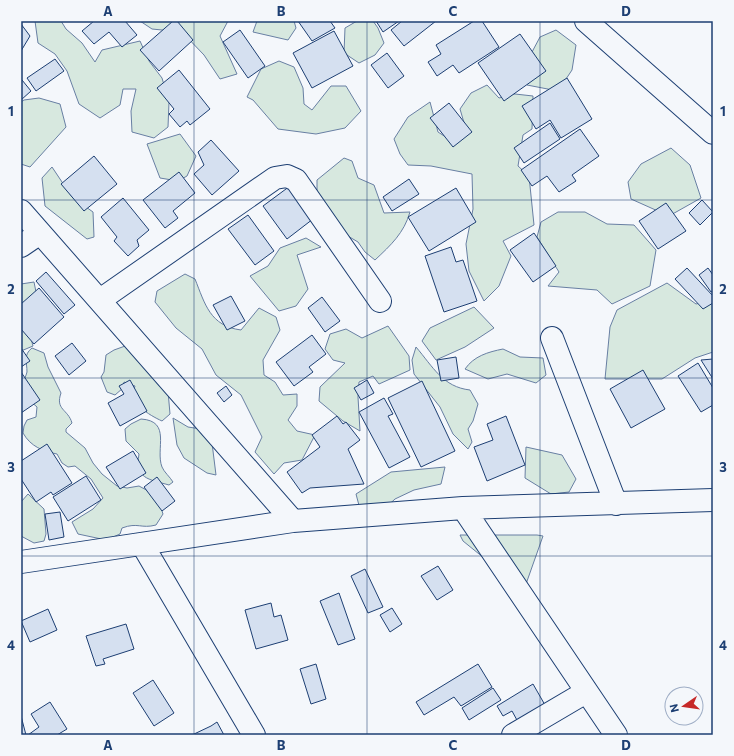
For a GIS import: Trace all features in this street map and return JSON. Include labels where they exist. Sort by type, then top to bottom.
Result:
[{"type":"street","points":[[588,22],[713,133]]},
{"type":"street","points":[[100,300],[275,178],[287,176],[296,180],[380,301]]},
{"type":"street","points":[[21,211],[293,520]]},
{"type":"street","points":[[21,246],[40,233]]},
{"type":"street","points":[[552,338],[616,504]]},
{"type":"street","points":[[21,562],[293,520],[462,508],[713,500]]},
{"type":"street","points":[[462,508],[616,735]]},
{"type":"street","points":[[142,544],[254,735]]},
{"type":"street","points":[[513,735],[586,692]]},
{"type":"shaded area","points":[[35,21],[61,21],[66,29],[82,43],[95,62],[102,50],[140,41],[149,61],[162,78],[169,102],[168,127],[154,138],[132,132],[131,111],[136,89],[123,89],[120,105],[100,118],[79,104],[67,71],[55,54],[38,43]]},
{"type":"shaded area","points":[[140,21],[228,21],[220,36],[237,74],[220,79],[204,55],[182,32],[152,29]]},
{"type":"shaded area","points":[[257,21],[294,21],[296,28],[288,40],[253,32]]},
{"type":"shaded area","points":[[357,21],[373,21],[378,28],[384,43],[375,55],[359,63],[344,53],[345,28]]},
{"type":"shaded area","points":[[556,30],[576,45],[572,70],[558,91],[527,85],[532,52],[540,37]]},
{"type":"shaded area","points":[[279,61],[294,67],[303,88],[304,104],[312,110],[331,86],[346,86],[361,111],[345,128],[316,134],[278,129],[253,100],[247,97],[261,69]]},
{"type":"shaded area","points":[[487,85],[499,98],[515,94],[533,96],[532,129],[523,135],[518,166],[529,176],[534,225],[503,241],[511,256],[499,286],[484,301],[469,271],[466,244],[473,209],[472,174],[431,166],[408,165],[400,154],[394,139],[408,117],[430,102],[438,132],[455,143],[467,133],[460,109],[471,93]]},
{"type":"shaded area","points":[[39,98],[60,104],[66,127],[30,167],[21,164],[21,102],[24,100]]},
{"type":"shaded area","points":[[180,134],[196,156],[187,176],[178,181],[160,178],[147,144]]},
{"type":"shaded area","points":[[671,148],[690,165],[701,198],[669,216],[631,199],[628,182],[641,164]]},
{"type":"shaded area","points":[[344,158],[352,161],[358,178],[374,185],[384,213],[410,212],[401,232],[392,244],[375,260],[365,252],[358,242],[336,229],[317,201],[317,180]]},
{"type":"shaded area","points":[[52,167],[72,197],[93,212],[94,237],[87,239],[45,206],[42,178]]},
{"type":"shaded area","points":[[558,212],[585,212],[607,224],[634,225],[656,250],[650,286],[612,304],[597,290],[548,286],[559,272],[537,237],[541,222]]},
{"type":"shaded area","points":[[306,238],[321,247],[297,255],[308,289],[296,306],[279,311],[250,276],[268,266],[280,248]]},
{"type":"shaded area","points":[[185,274],[195,279],[210,312],[215,319],[222,324],[241,330],[259,308],[276,317],[280,330],[263,360],[264,375],[275,382],[283,395],[297,394],[297,406],[288,420],[297,431],[315,435],[302,460],[284,463],[274,474],[255,452],[262,437],[241,395],[216,375],[202,349],[176,328],[155,302],[157,291]]},
{"type":"shaded area","points":[[34,282],[37,297],[30,335],[33,346],[21,351],[21,284]]},
{"type":"shaded area","points":[[667,283],[696,304],[713,300],[713,352],[695,358],[662,379],[605,379],[610,327],[617,310]]},
{"type":"shaded area","points":[[474,307],[494,328],[465,347],[436,360],[422,341],[430,328]]},
{"type":"shaded area","points":[[388,326],[409,356],[410,370],[379,384],[373,376],[359,382],[358,397],[360,431],[343,421],[319,401],[320,387],[345,363],[333,360],[325,349],[330,334],[346,329],[362,338]]},
{"type":"shaded area","points":[[128,345],[168,391],[170,414],[162,421],[146,412],[137,403],[134,398],[135,386],[124,382],[123,388],[115,395],[107,392],[101,377],[104,372],[106,355],[114,350]]},
{"type":"shaded area","points":[[416,347],[439,375],[453,385],[470,390],[478,404],[473,421],[468,429],[472,442],[468,449],[453,434],[440,407],[414,374],[412,360]]},
{"type":"shaded area","points":[[32,348],[44,353],[48,367],[61,393],[61,406],[72,423],[66,429],[66,432],[85,448],[93,463],[102,474],[117,486],[127,488],[139,486],[150,492],[158,499],[163,514],[156,525],[127,526],[122,528],[120,534],[106,540],[78,534],[72,522],[93,509],[103,498],[91,479],[75,466],[68,467],[62,463],[57,454],[38,448],[26,438],[23,433],[27,420],[36,417],[37,407],[28,399],[22,384],[27,372],[26,356]]},
{"type":"shaded area","points":[[503,349],[520,357],[543,358],[546,375],[536,383],[507,374],[488,379],[465,369],[482,355]]},
{"type":"shaded area","points":[[173,418],[188,427],[201,429],[212,443],[216,475],[207,473],[184,458],[177,445]]},
{"type":"shaded area","points":[[141,419],[151,421],[159,430],[160,460],[164,471],[173,482],[169,485],[149,479],[141,473],[138,462],[139,454],[126,441],[125,429]]},
{"type":"shaded area","points":[[526,447],[562,455],[576,479],[569,492],[551,494],[525,478]]},
{"type":"shaded area","points":[[445,467],[441,484],[414,490],[395,499],[381,512],[361,513],[356,494],[391,472]]},
{"type":"shaded area","points":[[28,494],[44,509],[46,534],[44,541],[34,543],[21,536],[21,502]]},
{"type":"shaded area","points":[[460,535],[543,536],[526,584],[521,588],[463,541]]},
{"type":"building","points":[[94,21],[125,21],[137,35],[122,47],[109,32],[94,44],[82,31]]},
{"type":"building","points":[[173,21],[177,21],[193,40],[159,71],[140,50]]},
{"type":"building","points":[[298,21],[330,21],[335,28],[312,41]]},
{"type":"building","points":[[376,21],[399,21],[383,32]]},
{"type":"building","points":[[402,21],[436,21],[404,46],[391,30]]},
{"type":"building","points":[[474,21],[482,21],[499,47],[459,73],[453,65],[437,76],[428,62],[441,54],[436,45]]},
{"type":"building","points":[[21,24],[30,36],[21,51]]},
{"type":"building","points":[[240,30],[265,66],[248,78],[223,42]]},
{"type":"building","points":[[334,31],[353,66],[312,88],[293,53]]},
{"type":"building","points":[[520,34],[546,71],[504,101],[478,63]]},
{"type":"building","points":[[387,53],[404,76],[388,88],[371,65]]},
{"type":"building","points":[[55,59],[64,71],[36,91],[27,78]]},
{"type":"building","points":[[179,70],[210,109],[190,125],[187,121],[180,127],[169,114],[174,109],[157,88]]},
{"type":"building","points":[[567,78],[592,119],[561,138],[550,120],[536,129],[522,106]]},
{"type":"building","points":[[22,80],[31,91],[21,100],[21,81]]},
{"type":"building","points":[[449,103],[472,132],[453,147],[430,118]]},
{"type":"building","points":[[550,123],[560,139],[524,163],[514,148]]},
{"type":"building","points":[[580,129],[599,156],[572,175],[576,181],[559,192],[547,176],[532,186],[521,170]]},
{"type":"building","points":[[211,140],[239,171],[212,195],[194,174],[204,165],[198,152]]},
{"type":"building","points":[[94,156],[117,184],[84,211],[61,184]]},
{"type":"building","points":[[179,172],[195,193],[173,211],[178,218],[165,228],[143,200]]},
{"type":"building","points":[[409,179],[419,194],[392,211],[383,197]]},
{"type":"building","points":[[290,186],[313,219],[287,239],[263,206]]},
{"type":"building","points":[[456,188],[476,222],[429,251],[408,217]]},
{"type":"building","points":[[123,198],[149,230],[137,240],[139,246],[128,256],[114,241],[117,237],[101,217]]},
{"type":"building","points":[[702,200],[713,212],[700,225],[689,213]]},
{"type":"building","points":[[666,203],[686,231],[658,249],[639,221]]},
{"type":"building","points":[[248,215],[274,251],[255,265],[228,229]]},
{"type":"building","points":[[534,233],[556,266],[533,282],[510,250]]},
{"type":"building","points":[[451,247],[456,262],[463,260],[477,301],[444,312],[425,256]]},
{"type":"building","points":[[687,268],[713,296],[713,303],[703,309],[675,279]]},
{"type":"building","points":[[708,268],[713,275],[713,291],[711,292],[699,275]]},
{"type":"building","points":[[46,272],[75,305],[64,314],[36,281]]},
{"type":"building","points":[[39,288],[64,317],[34,344],[21,329],[21,304]]},
{"type":"building","points":[[231,296],[245,321],[227,330],[213,305]]},
{"type":"building","points":[[322,297],[340,321],[325,332],[308,308]]},
{"type":"building","points":[[312,335],[326,354],[309,367],[313,372],[294,386],[276,362]]},
{"type":"building","points":[[72,343],[86,361],[69,375],[55,356]]},
{"type":"building","points":[[21,348],[30,361],[21,367]]},
{"type":"building","points":[[456,357],[459,378],[441,381],[437,360]]},
{"type":"building","points":[[713,359],[713,379],[701,360]]},
{"type":"building","points":[[698,363],[713,388],[713,405],[701,412],[678,376]]},
{"type":"building","points":[[643,370],[665,409],[631,428],[610,389]]},
{"type":"building","points":[[21,372],[40,400],[21,413]]},
{"type":"building","points":[[130,380],[147,411],[120,426],[108,403],[124,394],[119,386]]},
{"type":"building","points":[[367,380],[374,393],[361,400],[354,388]]},
{"type":"building","points":[[422,381],[455,451],[421,467],[388,398]]},
{"type":"building","points":[[226,386],[232,395],[224,402],[217,393]]},
{"type":"building","points":[[384,398],[393,414],[388,416],[410,457],[389,468],[359,412]]},
{"type":"building","points":[[337,416],[343,424],[346,422],[360,440],[348,449],[364,484],[310,488],[302,493],[287,472],[320,447],[312,435]]},
{"type":"building","points":[[506,416],[525,465],[487,481],[474,447],[493,440],[487,424]]},
{"type":"building","points":[[47,444],[72,483],[53,495],[51,492],[36,502],[21,479],[21,461]]},
{"type":"building","points":[[133,451],[146,473],[120,489],[106,467]]},
{"type":"building","points":[[86,476],[101,500],[68,521],[53,497]]},
{"type":"building","points":[[157,477],[175,501],[162,511],[144,487]]},
{"type":"building","points":[[60,512],[64,537],[49,540],[45,514]]},
{"type":"building","points":[[438,566],[453,590],[437,600],[421,576]]},
{"type":"building","points":[[365,569],[383,607],[368,613],[351,576]]},
{"type":"building","points":[[339,593],[355,639],[338,645],[320,601]]},
{"type":"building","points":[[271,603],[274,617],[281,615],[288,640],[256,649],[245,610]]},
{"type":"building","points":[[392,608],[402,624],[390,632],[380,615]]},
{"type":"building","points":[[48,609],[57,630],[30,642],[21,621]]},
{"type":"building","points":[[126,624],[134,649],[103,659],[105,664],[96,666],[86,636]]},
{"type":"building","points":[[316,664],[326,699],[311,704],[300,669]]},
{"type":"building","points":[[478,664],[492,687],[461,706],[454,697],[424,715],[416,702]]},
{"type":"building","points":[[153,680],[174,713],[154,726],[133,693]]},
{"type":"building","points":[[533,684],[545,705],[518,722],[512,711],[503,716],[497,706]]},
{"type":"building","points":[[493,688],[501,700],[469,720],[462,708]]},
{"type":"building","points":[[50,702],[67,729],[57,735],[28,735],[39,727],[31,714]]},
{"type":"building","points":[[21,716],[26,735],[21,735]]},
{"type":"building","points":[[217,722],[224,735],[192,735],[211,726]]}]
